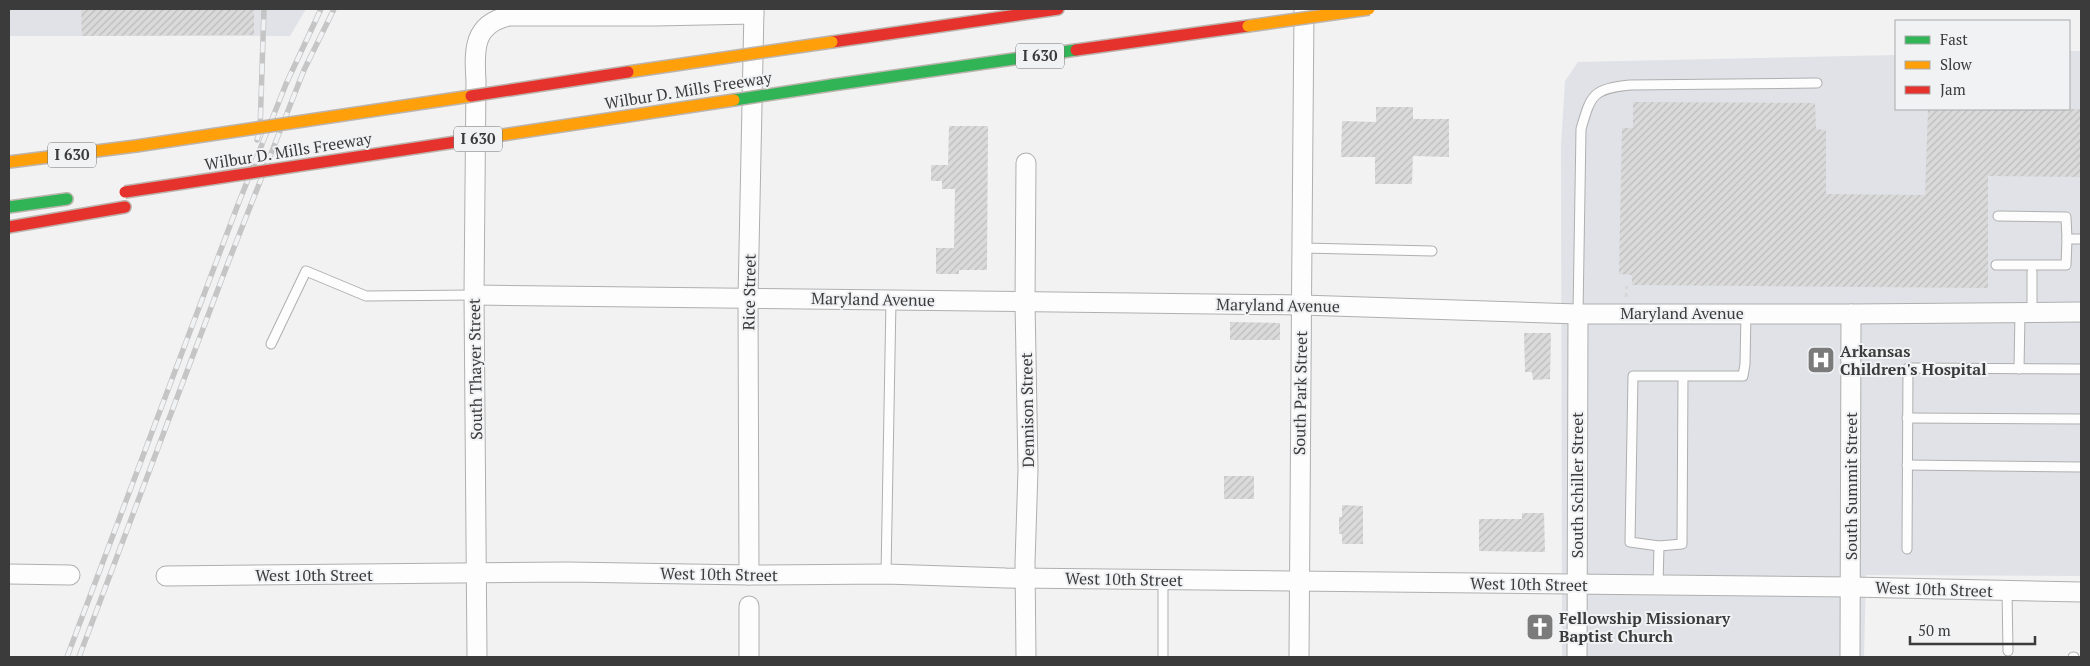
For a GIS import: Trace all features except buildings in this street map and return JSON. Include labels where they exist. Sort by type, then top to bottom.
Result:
[{"type":"highway","name":"Wilbur D. Mills Freeway","points":[[9,162],[136,146],[1058,9]]},
{"type":"highway","name":"Wilbur D. Mills Freeway","points":[[120,192],[832,85],[1248,26],[1304,14],[1371,9]]},
{"type":"highway","points":[[9,152],[74,155]]},
{"type":"highway","points":[[154,199],[258,172]]},
{"type":"highway","points":[[9,207],[77,198]]},
{"type":"highway","points":[[9,227],[130,205]]},
{"type":"street","points":[[593,12],[655,16],[754,11]]},
{"type":"street","name":"Rice Street","points":[[749,575],[748,298],[754,11]]},
{"type":"street","name":"South Thayer Street","points":[[477,657],[474,295],[475,58],[477,45],[483,30],[494,19],[509,16],[593,12]]},
{"type":"street","name":"South Park Street","points":[[1299,657],[1304,14]]},
{"type":"street","name":"Dennison Street","points":[[1026,163],[1025,302],[1028,470],[1025,578],[1026,657]]},
{"type":"street","name":"Maryland Avenue","points":[[474,295],[1302,305],[1578,314],[2081,312]]},
{"type":"street","name":"South Schiller Street","points":[[1577,657],[1578,314]]},
{"type":"street","name":"South Summit Street","points":[[1850,657],[1851,314]]},
{"type":"street","name":"West 10th Street","points":[[166,576],[568,572],[749,575],[886,574],[1025,578],[1850,587],[2081,592]]},
{"type":"street","points":[[9,574],[70,575]]},
{"type":"street","points":[[749,606],[749,657]]},
{"type":"lane","points":[[1578,314],[1580,129],[1590,100],[1607,88],[1630,85],[1817,83]]},
{"type":"lane","points":[[1996,264],[2066,265],[2066,217],[1998,216]]},
{"type":"lane","points":[[2067,239],[2081,239]]},
{"type":"lane","points":[[1303,248],[1432,251]]},
{"type":"lane","points":[[271,344],[306,271],[366,296],[474,295]]},
{"type":"lane","points":[[2019,369],[2032,272]]},
{"type":"lane","points":[[886,574],[891,300]]},
{"type":"lane","points":[[1683,376],[1682,544],[1659,546],[1630,542],[1633,376],[1683,376],[1742,376],[1745,364],[1746,313]]},
{"type":"lane","points":[[1907,550],[1908,368],[2081,369]]},
{"type":"lane","points":[[1907,418],[2081,419]]},
{"type":"lane","points":[[1907,465],[2081,467]]},
{"type":"lane","points":[[1658,585],[1659,546]]},
{"type":"lane","points":[[1163,579],[1163,657]]},
{"type":"lane","points":[[2007,591],[2008,651]]},
{"type":"path","points":[[1626,298],[1627,286]]},
{"type":"shaded area","points":[[9,9],[306,9],[290,36],[9,36]]},
{"type":"shaded area","name":"Arkansas Children's Hospital","points":[[2070,51],[2081,51],[2081,576],[1866,575],[1864,657],[1562,657],[1561,145],[1565,81],[1578,62],[1895,55],[1895,110],[2070,110]]},
{"type":"railway","points":[[257,140],[260,130],[264,9]]},
{"type":"railway","points":[[67,657],[237,207],[286,84],[321,9]]},
{"type":"railway","points":[[79,657],[226,268],[304,70],[334,9]]},
{"type":"traffic: fast","points":[[832,85],[1076,50]]},
{"type":"traffic: fast","points":[[734,100],[832,85]]},
{"type":"traffic: fast","points":[[9,207],[67,199]]},
{"type":"traffic: slow","points":[[1248,26],[1369,9]]},
{"type":"traffic: slow","points":[[628,72],[832,42]]},
{"type":"traffic: slow","points":[[136,146],[471,96]]},
{"type":"traffic: slow","points":[[469,140],[734,100]]},
{"type":"traffic: slow","points":[[9,162],[136,146]]},
{"type":"traffic: jam","points":[[832,42],[1058,9]]},
{"type":"traffic: jam","points":[[1076,50],[1248,26]]},
{"type":"traffic: jam","points":[[471,96],[628,72]]},
{"type":"traffic: jam","points":[[125,192],[469,140]]},
{"type":"traffic: jam","points":[[9,227],[125,207]]},
{"type":"place","name":"Arkansas Children's Hospital","points":[[1821,360]]},
{"type":"place","name":"Fellowship Missionary Baptist Church","points":[[1540,627]]}]
